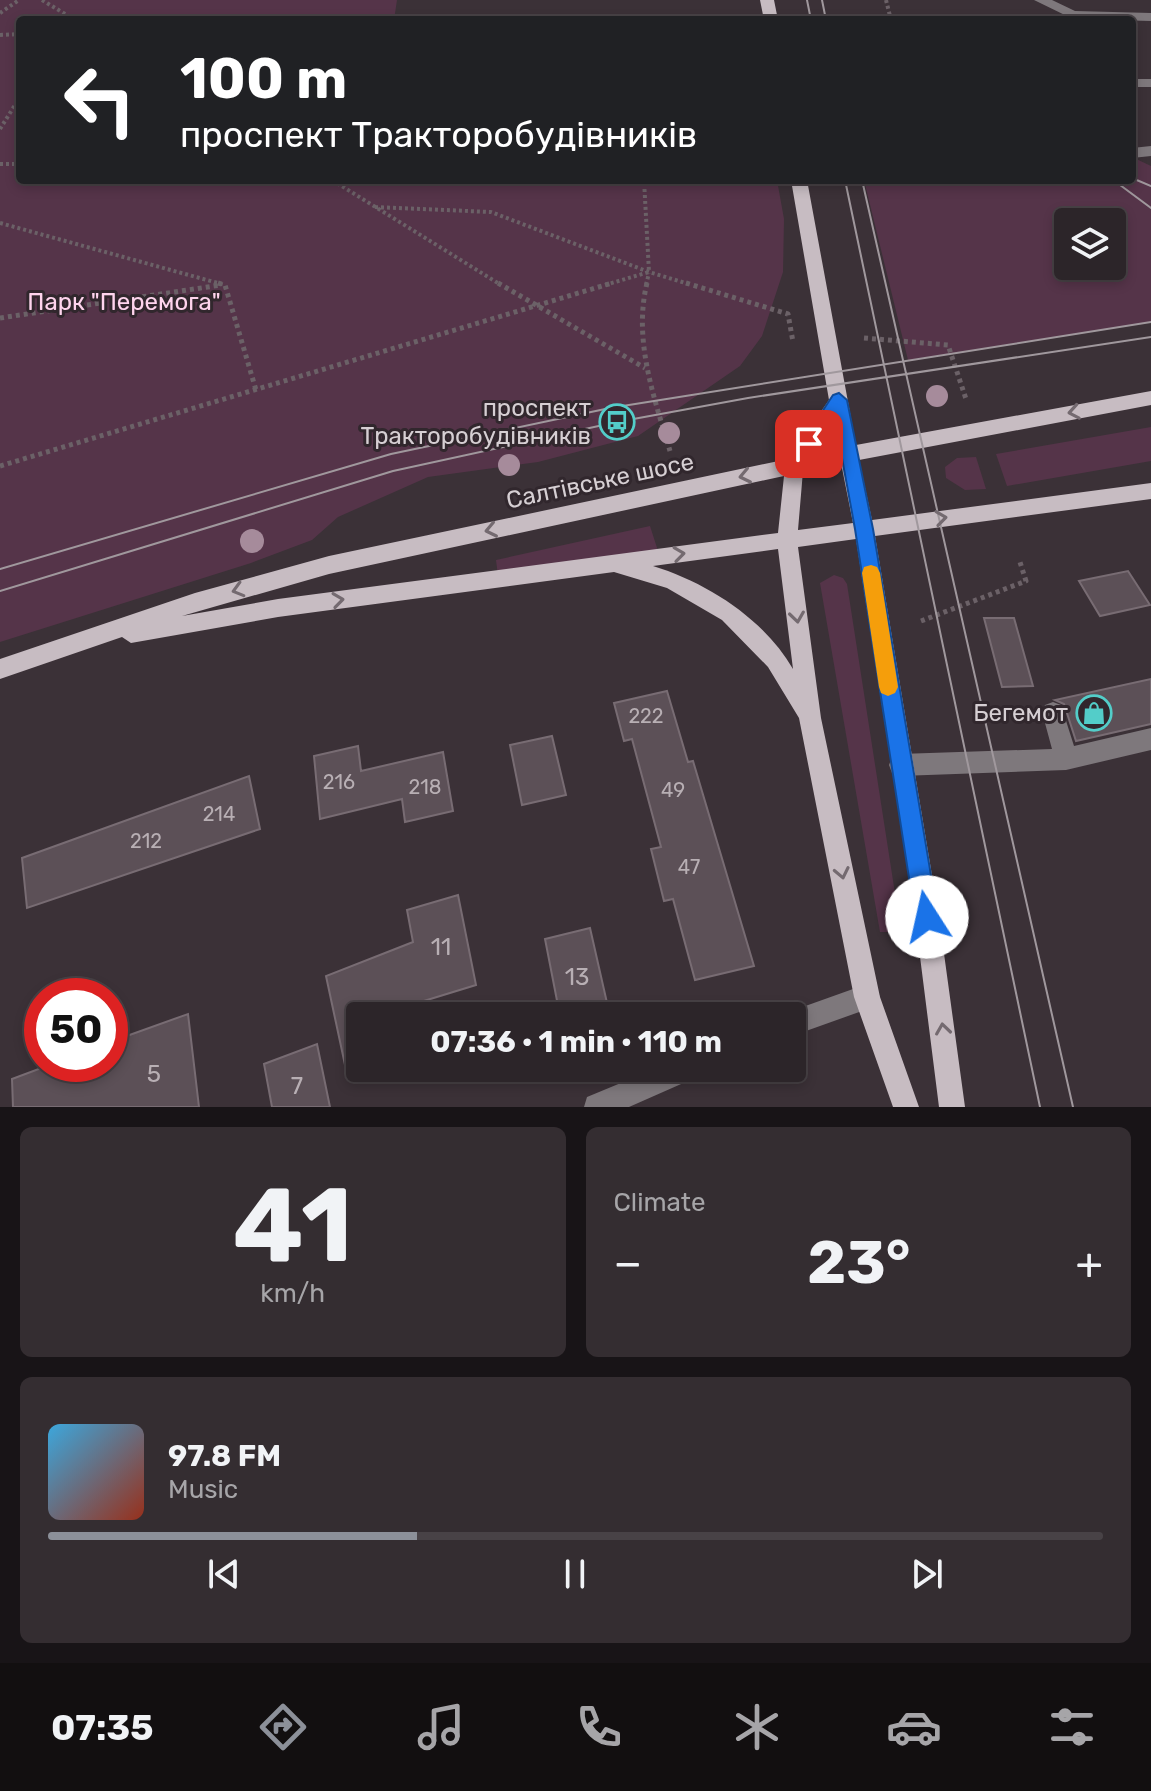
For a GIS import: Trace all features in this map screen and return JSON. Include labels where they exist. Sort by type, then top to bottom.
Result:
[{"type":"main road","points":[[800,184],[864,529],[931,948],[952,1107]]},
{"type":"main road","name":"Салтівське шосе","points":[[0,669],[195,602],[329,565],[849,454],[1151,398]]},
{"type":"main road","points":[[839,400],[794,466],[787,540],[810,718],[867,997],[906,1107]]},
{"type":"main road","name":"Салтівське шосе","points":[[68,646],[278,608],[1151,491]]},
{"type":"main road","points":[[612,563],[673,581],[729,613],[776,660],[810,718]]},
{"type":"street","points":[[1041,0],[1073,15],[1112,16]]},
{"type":"street","points":[[1053,712],[1066,759]]},
{"type":"street","points":[[900,765],[1066,759],[1151,739]]},
{"type":"street","points":[[806,1018],[867,997]]},
{"type":"street","points":[[597,1107],[655,1082]]},
{"type":"path","points":[[0,13],[19,0]]},
{"type":"path","points":[[42,0],[68,16]]},
{"type":"path","points":[[0,129],[16,103]]},
{"type":"path","points":[[338,184],[535,306],[645,368]]},
{"type":"path","points":[[644,184],[649,272],[640,300],[645,368],[670,451]]},
{"type":"path","points":[[375,207],[491,212],[649,272],[788,314],[793,342]]},
{"type":"path","points":[[0,223],[225,285]]},
{"type":"path","points":[[0,466],[649,272]]},
{"type":"path","points":[[225,285],[256,390]]},
{"type":"path","points":[[0,318],[225,285]]},
{"type":"path","points":[[864,338],[948,345],[966,399]]},
{"type":"path","points":[[921,621],[1026,581],[1019,559]]},
{"type":"green space","name":"Парк \"Перемога\"","points":[[0,0],[397,0],[395,16],[16,16],[16,184],[778,184],[784,219],[783,272],[762,336],[740,366],[638,436],[538,462],[428,477],[338,517],[312,540],[251,563],[0,642]]},
{"type":"green space","points":[[1136,159],[1151,166],[1151,322],[908,360],[865,184],[1136,184]]},
{"type":"green space","points":[[1151,427],[1151,461],[1007,486],[996,454]]},
{"type":"green space","points":[[976,457],[986,489],[965,490],[946,478],[945,467],[957,458]]},
{"type":"green space","points":[[650,526],[659,554],[498,576],[496,560]]},
{"type":"green space","points":[[834,575],[843,578],[847,584],[901,932],[880,932],[820,583]]},
{"type":"building","points":[[1128,571],[1150,605],[1100,616],[1079,581]]},
{"type":"building","points":[[984,618],[1014,618],[1033,686],[1002,687]]},
{"type":"building","points":[[1151,679],[1151,724],[1076,741],[1064,704],[1055,700]]},
{"type":"building","points":[[667,691],[688,762],[693,761],[754,966],[695,980],[673,899],[664,901],[651,849],[661,847],[632,739],[624,741],[614,703]]},
{"type":"building","points":[[552,736],[566,795],[522,805],[510,745]]},
{"type":"building","points":[[358,746],[361,771],[443,752],[453,811],[405,822],[402,799],[320,819],[314,756]]},
{"type":"building","points":[[249,776],[260,829],[27,908],[22,858]]},
{"type":"building","points":[[458,895],[476,985],[421,1002],[346,1002],[346,1070],[326,976],[413,942],[407,910]]},
{"type":"building","points":[[590,928],[607,1002],[557,1002],[545,939]]},
{"type":"building","points":[[188,1014],[199,1107],[13,1107],[12,1079],[24,1074],[24,1082],[128,1082],[128,1036]]},
{"type":"building","points":[[317,1044],[330,1107],[272,1107],[264,1064]]},
{"type":"tram line","points":[[807,0],[810,16]]},
{"type":"tram line","points":[[822,0],[825,16]]},
{"type":"tram line","points":[[1136,180],[1151,186]]},
{"type":"tram line","points":[[846,184],[884,364]]},
{"type":"tram line","points":[[863,184],[903,361]]},
{"type":"tram line","points":[[1119,184],[1151,208]]},
{"type":"tram line","points":[[903,361],[1151,322]]},
{"type":"tram line","points":[[906,374],[1151,337]]},
{"type":"tram line","points":[[884,364],[903,361]]},
{"type":"tram line","points":[[903,361],[906,374]]},
{"type":"tram line","points":[[0,569],[391,454],[610,408],[884,364]]},
{"type":"tram line","points":[[884,364],[886,377]]},
{"type":"tram line","points":[[886,377],[906,374]]},
{"type":"tram line","points":[[906,374],[1073,1107]]},
{"type":"tram line","points":[[0,591],[393,471],[617,422],[886,377]]},
{"type":"tram line","points":[[886,377],[1040,1107]]},
{"type":"slow traffic","points":[[871,573],[888,687]]},
{"type":"place","name":"проспект Тракторобудівників","points":[[617,422]]},
{"type":"place","name":"Бегемот","points":[[1094,713]]},
{"type":"route","points":[[809,444],[839,400],[864,529],[927,917]]}]
